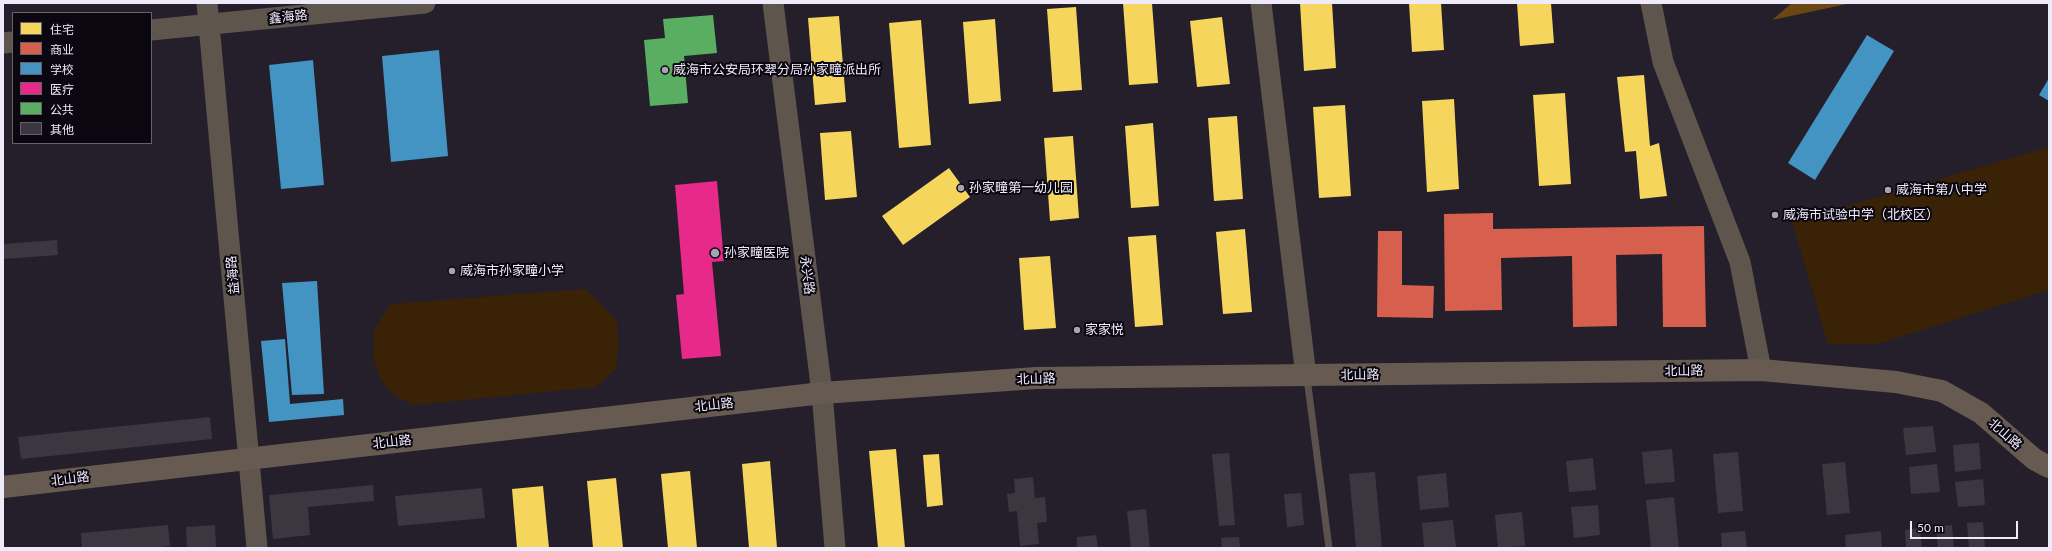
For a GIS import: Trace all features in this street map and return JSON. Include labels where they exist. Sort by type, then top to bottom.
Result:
[{"type":"main road","name":"北山路","points":[[3,487],[822,393],[1036,378],[1761,370],[1896,382],[1942,390],[1981,413],[2034,459],[2049,467]]},
{"type":"street","name":"益海路","points":[[208,3],[257,548]]},
{"type":"street","name":"鑫海路","points":[[152,30],[425,3]]},
{"type":"street","name":"永兴路","points":[[773,3],[822,393],[835,548]]},
{"type":"street","points":[[1261,3],[1306,376]]},
{"type":"street","points":[[1651,3],[1663,62],[1740,262],[1761,370]]},
{"type":"lane","points":[[1306,376],[1329,548]]},
{"type":"shaded area","points":[[1792,3],[1852,3],[1772,20]]},
{"type":"shaded area","points":[[2049,147],[2049,290],[1878,344],[1828,344],[1792,222]]},
{"type":"shaded area","points":[[585,289],[597,299],[617,322],[619,345],[616,369],[596,387],[414,405],[393,395],[381,380],[373,358],[374,329],[391,304]]},
{"type":"building: 住宅","points":[[1123,3],[1152,3],[1158,83],[1129,85]]},
{"type":"building: 住宅","points":[[1300,3],[1332,3],[1336,68],[1304,71]]},
{"type":"building: 住宅","points":[[1409,3],[1441,3],[1444,50],[1412,52]]},
{"type":"building: 住宅","points":[[1517,3],[1551,3],[1554,43],[1520,46]]},
{"type":"building: 住宅","points":[[1076,7],[1082,90],[1053,92],[1047,9]]},
{"type":"building: 住宅","points":[[839,16],[846,102],[815,105],[808,18]]},
{"type":"building: 住宅","points":[[1222,17],[1230,84],[1197,87],[1190,21]]},
{"type":"building: 住宅","points":[[995,19],[1001,101],[969,104],[963,22]]},
{"type":"building: 住宅","points":[[921,20],[931,145],[899,148],[889,23]]},
{"type":"building: 住宅","points":[[1644,75],[1650,146],[1659,143],[1667,196],[1640,199],[1636,151],[1625,152],[1617,77]]},
{"type":"building: 住宅","points":[[1565,93],[1571,184],[1539,186],[1533,95]]},
{"type":"building: 住宅","points":[[1454,99],[1459,189],[1427,192],[1422,101]]},
{"type":"building: 住宅","points":[[1345,105],[1351,196],[1319,198],[1313,107]]},
{"type":"building: 住宅","points":[[1237,116],[1243,199],[1214,201],[1208,118]]},
{"type":"building: 住宅","points":[[1153,123],[1159,206],[1131,208],[1125,126]]},
{"type":"building: 住宅","points":[[851,131],[857,197],[825,200],[820,133]]},
{"type":"building: 住宅","points":[[1073,136],[1079,218],[1050,221],[1044,138]]},
{"type":"building: 住宅","points":[[949,168],[970,197],[903,245],[882,216]]},
{"type":"building: 住宅","points":[[1245,229],[1252,312],[1223,314],[1216,232]]},
{"type":"building: 住宅","points":[[1156,235],[1163,325],[1135,327],[1128,237]]},
{"type":"building: 住宅","points":[[1050,256],[1056,328],[1024,330],[1019,258]]},
{"type":"building: 住宅","points":[[896,449],[905,548],[878,548],[869,451]]},
{"type":"building: 住宅","points":[[939,454],[943,505],[927,507],[923,455]]},
{"type":"building: 住宅","points":[[770,461],[777,548],[749,548],[742,464]]},
{"type":"building: 住宅","points":[[690,471],[697,548],[668,548],[661,474]]},
{"type":"building: 住宅","points":[[616,478],[623,548],[593,548],[587,481]]},
{"type":"building: 住宅","points":[[543,486],[549,548],[517,548],[512,489]]},
{"type":"building: 商业","points":[[1493,213],[1493,229],[1704,226],[1706,327],[1663,327],[1662,254],[1616,255],[1617,326],[1573,327],[1572,256],[1501,258],[1502,310],[1445,311],[1444,214]]},
{"type":"building: 商业","points":[[1378,231],[1402,231],[1402,285],[1434,286],[1433,318],[1377,317]]},
{"type":"building: 学校","points":[[1867,35],[1894,51],[1815,180],[1788,163]]},
{"type":"building: 学校","points":[[439,50],[448,156],[391,162],[382,56]]},
{"type":"building: 学校","points":[[313,60],[324,185],[281,189],[269,65]]},
{"type":"building: 学校","points":[[2049,78],[2049,101],[2039,95]]},
{"type":"building: 学校","points":[[317,281],[324,394],[292,395],[282,283]]},
{"type":"building: 学校","points":[[285,339],[290,404],[343,399],[344,415],[269,422],[261,341]]},
{"type":"building: 医疗","points":[[717,181],[724,261],[712,262],[721,356],[682,359],[676,295],[684,294],[675,185]]},
{"type":"building: 公共","points":[[713,15],[717,53],[684,56],[688,103],[650,106],[644,40],[665,38],[663,19]]},
{"type":"building: 其他","points":[[57,240],[58,255],[3,259],[3,244]]},
{"type":"building: 其他","points":[[210,417],[212,439],[21,459],[18,437]]},
{"type":"building: 其他","points":[[1933,426],[1936,452],[1906,455],[1903,428]]},
{"type":"building: 其他","points":[[1979,443],[1981,469],[1955,472],[1953,445]]},
{"type":"building: 其他","points":[[1672,449],[1675,482],[1645,484],[1642,452]]},
{"type":"building: 其他","points":[[1738,452],[1743,511],[1718,513],[1713,454]]},
{"type":"building: 其他","points":[[1229,453],[1235,525],[1219,526],[1212,454]]},
{"type":"building: 其他","points":[[1593,458],[1596,490],[1569,492],[1566,461]]},
{"type":"building: 其他","points":[[1845,462],[1850,513],[1827,515],[1822,464]]},
{"type":"building: 其他","points":[[1937,464],[1940,492],[1911,494],[1909,467]]},
{"type":"building: 其他","points":[[1375,472],[1382,548],[1356,548],[1349,474]]},
{"type":"building: 其他","points":[[1446,473],[1449,507],[1420,510],[1417,476]]},
{"type":"building: 其他","points":[[1033,477],[1035,498],[1045,497],[1047,522],[1037,523],[1039,544],[1020,546],[1017,511],[1009,512],[1007,494],[1015,493],[1014,479]]},
{"type":"building: 其他","points":[[1983,479],[1985,505],[1958,507],[1955,482]]},
{"type":"building: 其他","points":[[373,485],[374,501],[308,507],[310,535],[273,539],[269,495]]},
{"type":"building: 其他","points":[[482,488],[485,518],[398,526],[395,496]]},
{"type":"building: 其他","points":[[1301,493],[1304,525],[1287,527],[1284,494]]},
{"type":"building: 其他","points":[[1674,497],[1679,548],[1651,548],[1646,500]]},
{"type":"building: 其他","points":[[1598,505],[1600,535],[1574,538],[1571,507]]},
{"type":"building: 其他","points":[[1146,509],[1150,548],[1131,548],[1127,511]]},
{"type":"building: 其他","points":[[1522,512],[1525,546],[1498,548],[1495,515]]},
{"type":"building: 其他","points":[[1453,520],[1456,548],[1424,548],[1422,523]]},
{"type":"building: 其他","points":[[1983,522],[1985,548],[1969,548],[1967,523]]},
{"type":"building: 其他","points":[[168,525],[170,546],[149,548],[82,548],[81,533]]},
{"type":"building: 其他","points":[[215,525],[216,548],[187,548],[186,527]]},
{"type":"building: 其他","points":[[1952,525],[1954,548],[1938,548],[1936,527]]},
{"type":"building: 其他","points":[[1920,528],[1922,548],[1906,548],[1905,530]]},
{"type":"building: 其他","points":[[1745,531],[1747,548],[1722,548],[1721,533]]},
{"type":"building: 其他","points":[[1881,531],[1882,548],[1846,548],[1845,535]]},
{"type":"building: 其他","points":[[1096,535],[1098,548],[1077,548],[1077,537]]},
{"type":"building: 其他","points":[[1239,537],[1240,548],[1222,548],[1221,538]]},
{"type":"place","name":"威海市公安局环翠分局孙家疃派出所","points":[[665,70]]},
{"type":"place","name":"孙家疃第一幼儿园","points":[[961,188]]},
{"type":"place","name":"威海市第八中学","points":[[1888,190]]},
{"type":"place","name":"威海市试验中学（北校区）","points":[[1775,215]]},
{"type":"place","name":"孙家疃医院","points":[[715,253]]},
{"type":"place","name":"威海市孙家疃小学","points":[[452,271]]},
{"type":"place","name":"家家悦","points":[[1077,330]]}]
